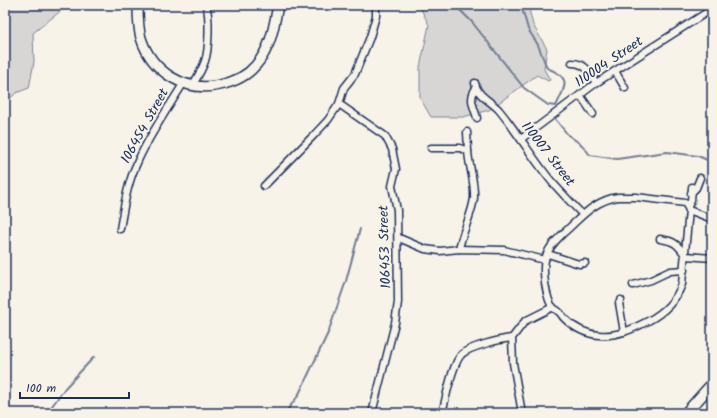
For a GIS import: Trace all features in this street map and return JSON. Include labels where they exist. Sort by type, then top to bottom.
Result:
[{"type":"main road","points":[[686,413],[712,384]]},
{"type":"street","points":[[138,5],[138,22],[141,37],[146,51],[154,63],[164,73],[188,85],[214,86],[227,83],[242,76],[256,65],[268,46],[278,5]]},
{"type":"street","name":"106454 Street","points":[[120,229],[126,197],[136,164],[149,140],[204,65],[207,53],[209,16],[206,5]]},
{"type":"street","points":[[264,186],[328,120],[339,104],[344,88],[355,74],[370,37],[376,16],[376,5]]},
{"type":"street","name":"110004 Street","points":[[522,139],[580,95],[615,71],[712,9]]},
{"type":"street","points":[[572,63],[581,64],[584,66],[596,84]]},
{"type":"street","points":[[615,71],[625,88]]},
{"type":"street","name":"110007 Street","points":[[477,118],[471,101],[471,95],[475,86],[479,93],[497,108],[522,139],[552,182],[582,214]]},
{"type":"street","points":[[580,95],[593,114]]},
{"type":"street","name":"106453 Street","points":[[339,104],[385,136],[389,142],[396,168],[392,186],[397,210],[399,238],[398,302],[395,324],[372,413]]},
{"type":"street","points":[[459,249],[461,237],[474,199],[474,183],[468,151],[467,132]]},
{"type":"street","points":[[431,148],[460,148],[468,151]]},
{"type":"street","points":[[700,178],[696,188],[692,190],[691,201],[688,208],[686,256],[682,284],[679,294],[671,304],[654,318],[638,326],[624,332],[607,335],[598,335],[586,332],[574,326],[553,307],[545,286],[546,257],[557,240],[582,214],[603,201],[618,197],[680,201],[685,203],[688,208],[712,219]]},
{"type":"street","points":[[399,238],[425,249],[440,251],[459,249],[504,250],[579,264],[585,263]]},
{"type":"street","points":[[660,239],[674,242],[686,256],[712,258]]},
{"type":"street","points":[[632,285],[651,280],[670,270],[684,270]]},
{"type":"street","points":[[621,300],[618,303],[624,332]]},
{"type":"street","points":[[522,413],[514,370],[512,338],[525,321],[553,307]]},
{"type":"street","points":[[442,413],[456,362],[462,354],[480,346],[502,339],[512,338]]},
{"type":"shaded area","points":[[5,5],[68,5],[33,33],[34,62],[29,88],[16,93],[5,103]]},
{"type":"shaded area","points":[[419,5],[528,5],[533,25],[547,49],[544,69],[550,80],[548,81],[537,75],[489,110],[463,117],[431,117],[420,98],[420,67],[429,25]]},
{"type":"waterway","points":[[455,5],[472,22],[524,88],[548,105],[556,106],[564,88],[564,79],[561,75],[547,68],[538,45],[528,29],[521,5]]},
{"type":"waterway","points":[[556,120],[568,135],[582,145],[590,155],[617,159],[667,152],[698,156],[712,162]]},
{"type":"waterway","points":[[285,413],[298,396],[328,333],[346,281],[360,229]]},
{"type":"waterway","points":[[47,413],[65,388],[94,357]]}]
